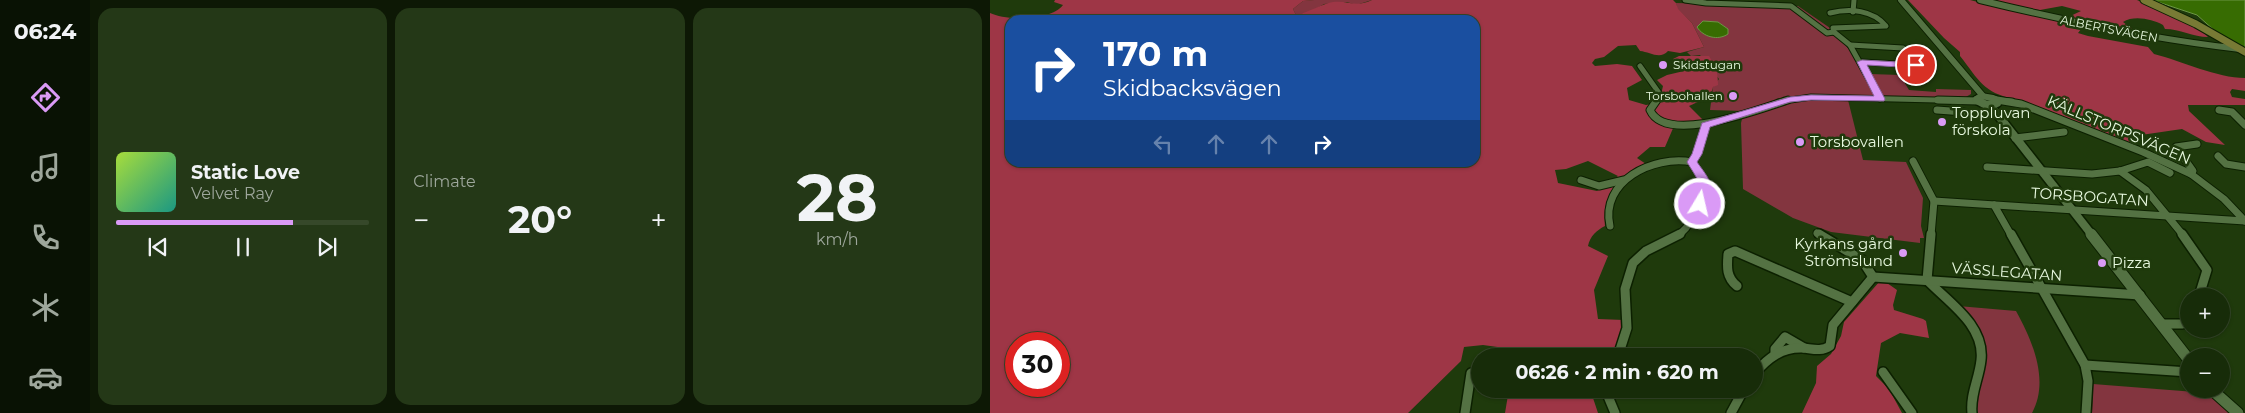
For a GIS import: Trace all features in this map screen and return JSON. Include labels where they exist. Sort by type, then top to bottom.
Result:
[{"type":"main road","points":[[2144,0],[2182,17],[2243,50]]},
{"type":"street","points":[[1685,0],[1706,3],[1791,6],[1828,33],[1834,32],[1850,45],[1862,62],[1880,99]]},
{"type":"street","points":[[1853,12],[1854,0]]},
{"type":"street","points":[[1901,0],[1926,26],[1980,99],[1990,105],[2180,348]]},
{"type":"street","name":"ALBERTSVÄGEN","points":[[1981,0],[2077,24],[2187,44],[2243,50]]},
{"type":"street","points":[[1830,13],[1853,12],[1875,15],[1886,26],[1841,27],[1833,28],[1834,32]]},
{"type":"street","points":[[1850,45],[1903,48],[1924,78]]},
{"type":"street","points":[[1862,62],[1916,65]]},
{"type":"street","points":[[1640,66],[1659,93],[1655,105],[1650,110],[1652,116],[1658,120],[1679,125],[1706,125],[1790,100],[1811,97],[1997,100]]},
{"type":"street","points":[[1930,100],[1938,113],[1964,112]]},
{"type":"street","points":[[1990,105],[1996,104],[1997,100]]},
{"type":"street","name":"KÄLLSTORPSVÄGEN","points":[[1997,100],[2022,104],[2143,152],[2191,174],[2224,199],[2245,221]]},
{"type":"street","points":[[2219,110],[2232,112],[2245,125]]},
{"type":"street","points":[[1692,162],[1697,154],[1706,125]]},
{"type":"street","points":[[2015,138],[2064,132]]},
{"type":"street","points":[[2191,174],[2193,171],[2191,166],[2176,147],[2197,144]]},
{"type":"street","points":[[2218,156],[2226,164],[2245,168]]},
{"type":"street","points":[[1610,226],[1607,218],[1607,208],[1611,197],[1626,180],[1642,170],[1668,160],[1692,162]]},
{"type":"street","points":[[1913,161],[1934,200],[1927,280],[1963,317],[1978,339],[1981,359],[1970,393],[1972,413]]},
{"type":"street","points":[[1621,348],[1627,328],[1625,290],[1633,263],[1646,251],[1677,237],[1686,228],[1706,196],[1707,190],[1704,180],[1692,162]]},
{"type":"street","points":[[1987,167],[2092,174],[2120,171],[2148,162],[2170,173]]},
{"type":"street","points":[[2120,171],[2138,182],[2167,216],[2208,270],[2202,288]]},
{"type":"street","points":[[1581,180],[1599,186],[1626,180]]},
{"type":"street","name":"TORSBOGATAN","points":[[1934,200],[2245,221]]},
{"type":"street","points":[[1994,204],[2085,365],[2088,380],[2086,413]]},
{"type":"street","points":[[1763,365],[1775,353],[1775,349],[1785,336],[1806,348],[1820,351],[1830,346],[1831,329],[1873,277],[1862,260],[1816,233]]},
{"type":"street","points":[[1737,286],[1730,281],[1727,274],[1728,254],[1735,251],[1852,302]]},
{"type":"street","name":"VÄSSLEGATAN","points":[[1873,277],[2140,295]]},
{"type":"street","points":[[2163,324],[2180,324]]},
{"type":"street","points":[[2085,365],[2180,371]]},
{"type":"street","points":[[1882,372],[1912,413]]},
{"type":"street","points":[[1465,413],[1471,373]]},
{"type":"street","points":[[1610,398],[1613,401],[1615,413]]},
{"type":"street","points":[[1731,413],[1739,398]]},
{"type":"street","points":[[2221,398],[2238,413]]},
{"type":"shaded area","points":[[1055,0],[1314,0],[1303,1],[1293,9],[1296,15],[1046,15],[1063,5],[1054,2]]},
{"type":"shaded area","points":[[1372,0],[1356,5],[1347,2],[1324,4],[1311,12],[1296,15],[1293,9],[1303,1]]},
{"type":"shaded area","points":[[1372,0],[1673,0],[1678,9],[1692,23],[1704,47],[1680,53],[1668,51],[1665,54],[1658,55],[1640,51],[1636,45],[1618,46],[1604,57],[1595,59],[1592,63],[1595,66],[1617,64],[1632,66],[1642,80],[1627,88],[1629,100],[1646,105],[1659,103],[1663,86],[1657,80],[1667,75],[1684,71],[1673,59],[1679,56],[1709,56],[1718,76],[1718,85],[1713,87],[1710,94],[1689,106],[1705,122],[1674,126],[1665,147],[1650,147],[1637,158],[1649,166],[1630,176],[1615,188],[1606,204],[1605,226],[1599,229],[1590,239],[1588,246],[1608,256],[1594,290],[1598,319],[1624,320],[1624,330],[1618,348],[1505,348],[1483,345],[1464,347],[1461,361],[1408,413],[990,413],[990,13],[1005,17],[1005,167],[1480,167],[1480,15],[1296,15],[1333,2],[1357,4]],"holes":[[[1588,161],[1618,176],[1597,191],[1558,183],[1555,170],[1566,169]]]},
{"type":"shaded area","points":[[1908,0],[1970,0],[2009,10],[1988,0],[2137,0],[2201,30],[2208,37],[2165,29],[2159,23],[2138,18],[2123,22],[2135,31],[2085,24],[2078,33],[2148,47],[2154,54],[2200,69],[2245,78],[2245,91],[2232,89],[2230,92],[2232,97],[2245,99],[2245,105],[2188,105],[2189,111],[2225,145],[2206,142],[2182,129],[2141,135],[2145,141],[2131,144],[1996,93],[1977,79],[1960,56],[1960,52]],"holes":[[[2062,6],[2081,11],[2064,19],[2021,8],[2040,10]]]},
{"type":"shaded area","points":[[2152,0],[2245,0],[2245,48],[2215,31],[2197,15]]},
{"type":"shaded area","name":"Torsbovallen","points":[[1676,3],[1798,6],[1830,28],[1830,31],[1851,52],[1862,69],[1875,96],[1824,97],[1826,100],[1848,100],[1863,160],[1906,162],[1923,198],[1921,226],[1924,238],[1920,238],[1920,243],[1831,232],[1793,218],[1743,189],[1741,123],[1744,111],[1710,110],[1713,87],[1719,79],[1700,55],[1691,56],[1687,52],[1704,47],[1692,23],[1677,9]]},
{"type":"shaded area","points":[[1703,21],[1718,22],[1728,29],[1728,34],[1720,37],[1711,37],[1703,33],[1697,27]]},
{"type":"shaded area","points":[[1870,74],[1900,75],[1909,90],[1936,92],[1936,89],[1971,90],[1971,94],[1964,98],[1885,97]]},
{"type":"shaded area","points":[[1880,281],[1887,283],[1897,290],[1893,305],[1894,310],[1926,321],[1929,338],[1900,333],[1881,343],[1876,376],[1889,389],[1902,413],[1802,413],[1816,383],[1817,366],[1831,354],[1841,336],[1844,322]]},
{"type":"shaded area","points":[[1958,306],[2016,311],[2028,335],[2037,360],[2039,387],[2032,413],[1977,413],[1976,393],[1984,372],[1986,349],[1975,326]]},
{"type":"shaded area","points":[[2093,384],[2180,391],[2180,398],[2214,398],[2230,413],[2092,413]]},
{"type":"shaded area","points":[[1508,398],[1593,398],[1598,413],[1505,413]]},
{"type":"place","name":"Skidstugan","points":[[1663,65]]},
{"type":"place","name":"Torsbohallen","points":[[1733,96]]},
{"type":"place","name":"Toppluvan förskola","points":[[1942,122]]},
{"type":"place","name":"Torsbovallen","points":[[1800,142]]},
{"type":"place","name":"Kyrkans gård Strömslund","points":[[1903,253]]},
{"type":"place","name":"Pizza","points":[[2102,263]]},
{"type":"route","points":[[1700,204],[1706,196],[1707,190],[1704,180],[1692,162],[1697,154],[1706,125],[1790,100],[1811,97],[1880,99],[1862,62],[1916,65]]}]
